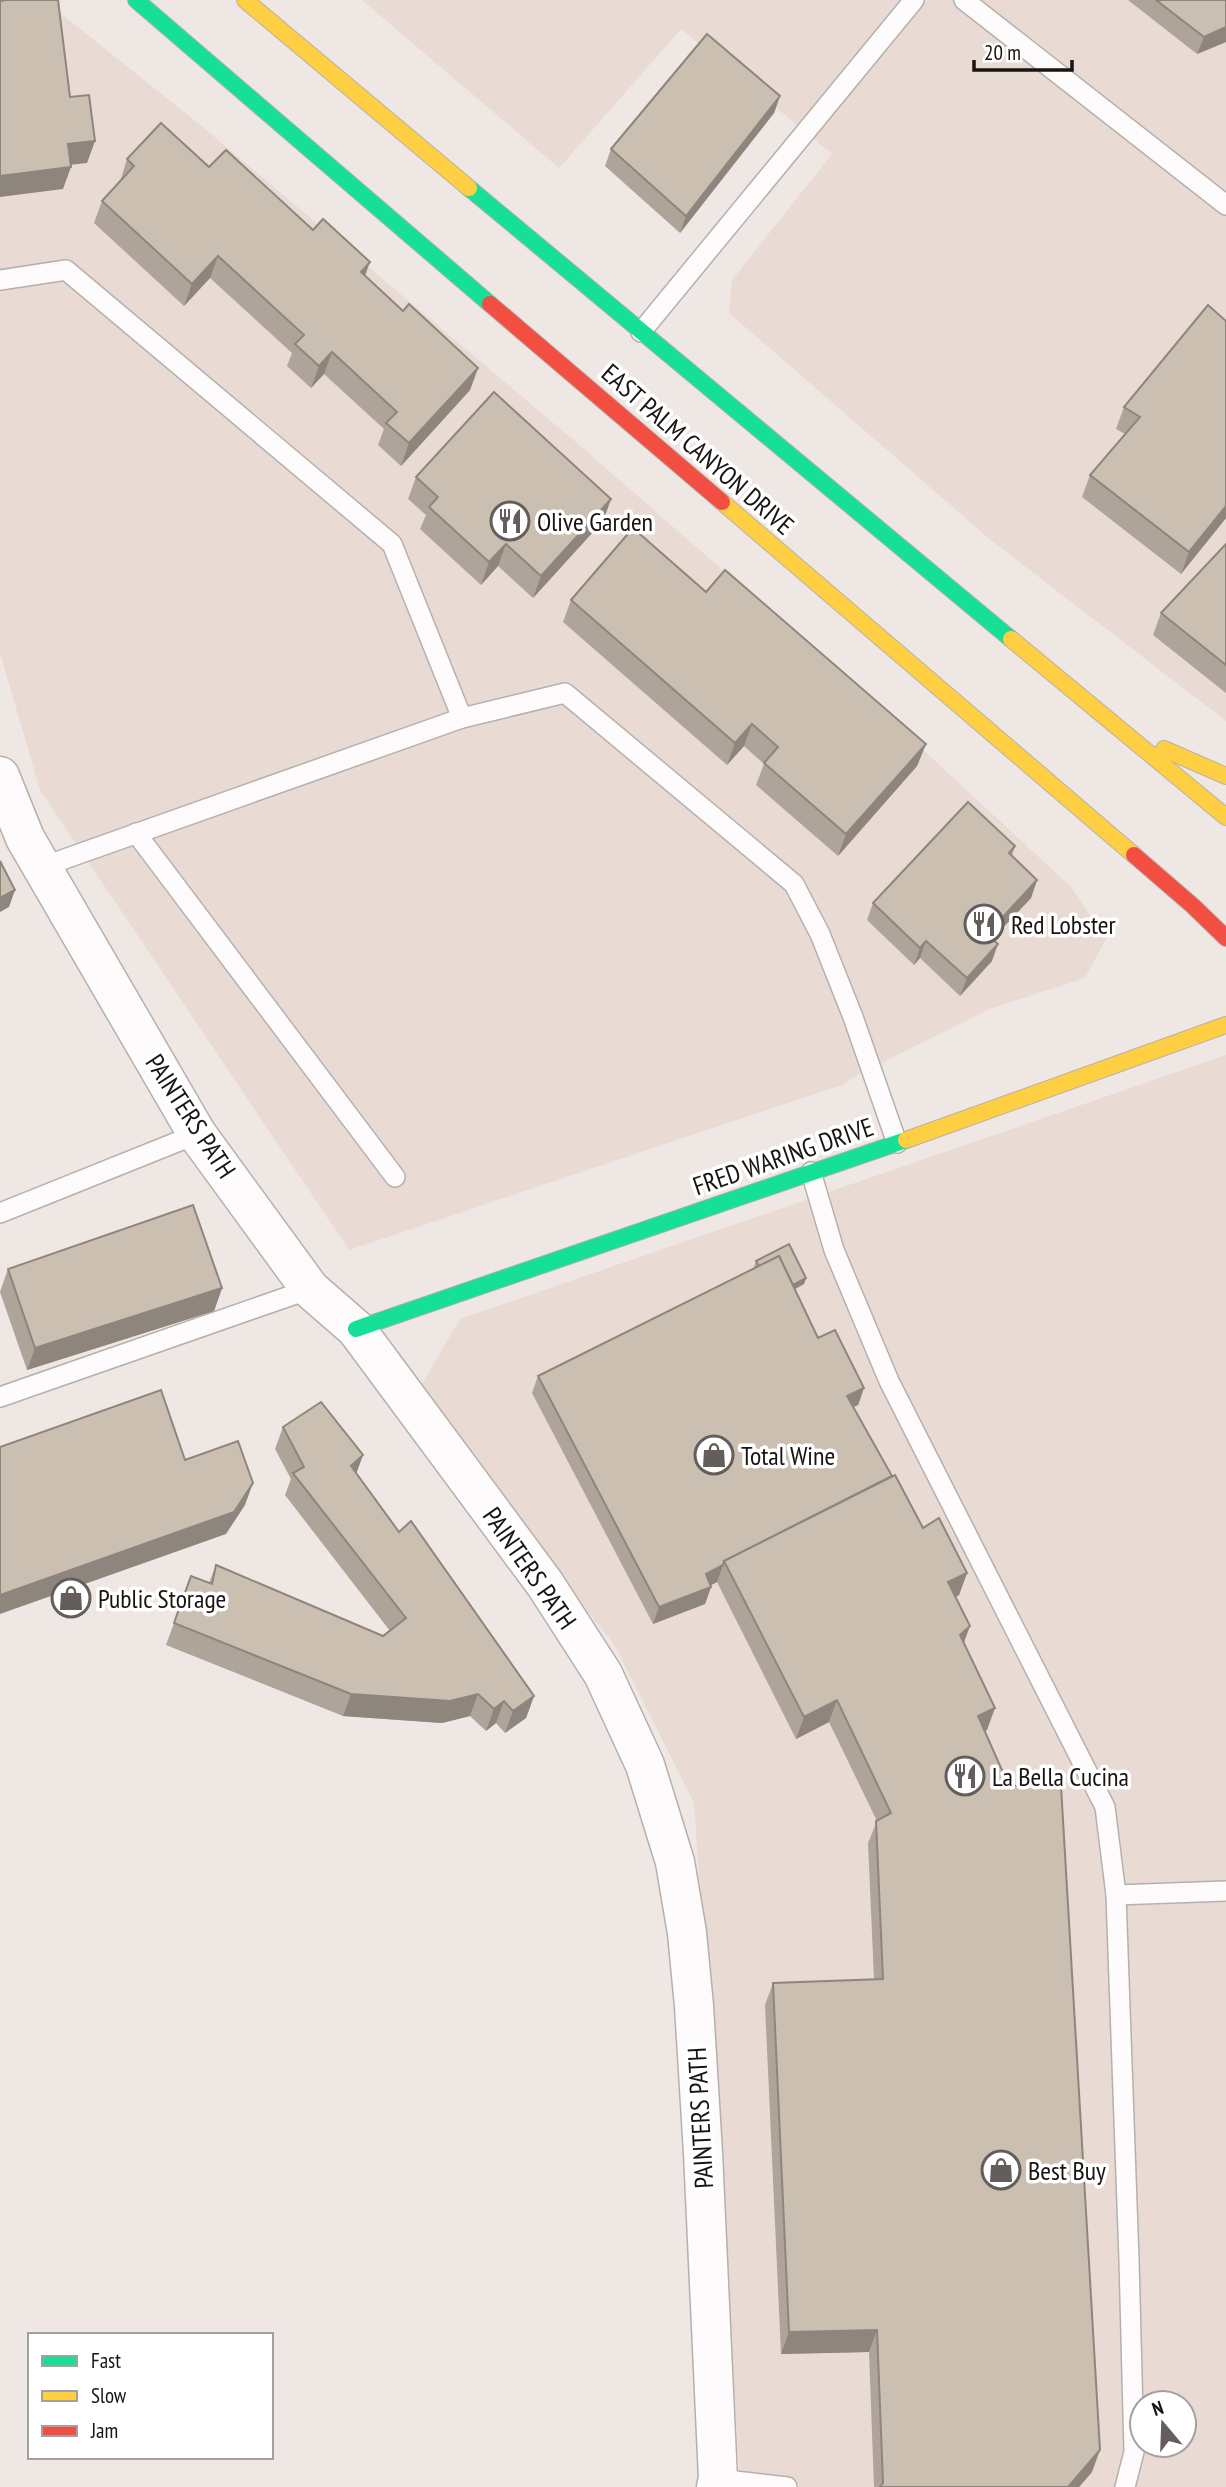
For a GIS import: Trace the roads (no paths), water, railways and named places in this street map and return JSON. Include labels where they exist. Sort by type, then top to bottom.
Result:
[{"type":"main road","name":"EAST PALM CANYON DRIVE","points":[[136,0],[599,395],[1226,937]]},
{"type":"main road","name":"EAST PALM CANYON DRIVE","points":[[245,0],[1226,817]]},
{"type":"main road","points":[[1122,731],[1226,776]]},
{"type":"main road","name":"FRED WARING DRIVE","points":[[356,1329],[897,1143],[1226,1025]]},
{"type":"street","name":"PAINTERS PATH","points":[[0,776],[25,838],[197,1134],[310,1289],[356,1329],[552,1596],[603,1674],[649,1777],[676,1862],[689,1945],[701,2126],[717,2483]]},
{"type":"lane","points":[[641,332],[914,0]]},
{"type":"lane","points":[[964,0],[1226,205]]},
{"type":"lane","points":[[0,280],[66,270],[392,544],[462,718]]},
{"type":"lane","points":[[42,867],[462,718],[565,693],[794,884],[820,934],[853,1017],[897,1143]]},
{"type":"lane","points":[[136,833],[395,1177]]},
{"type":"lane","points":[[0,1213],[197,1134]]},
{"type":"lane","points":[[811,1172],[834,1250],[889,1381],[1105,1807],[1116,1895],[1123,2070],[1134,2452],[1125,2487]]},
{"type":"lane","points":[[0,1397],[310,1289]]},
{"type":"lane","points":[[1116,1895],[1226,1891]]},
{"type":"lane","points":[[717,2483],[787,2487]]},
{"type":"place","name":"Olive Garden","points":[[510,521]]},
{"type":"place","name":"Red Lobster","points":[[984,924]]},
{"type":"place","name":"Total Wine","points":[[714,1455]]},
{"type":"place","name":"Public Storage","points":[[71,1598]]},
{"type":"place","name":"La Bella Cucina","points":[[965,1776]]},
{"type":"place","name":"Best Buy","points":[[1001,2170]]}]
